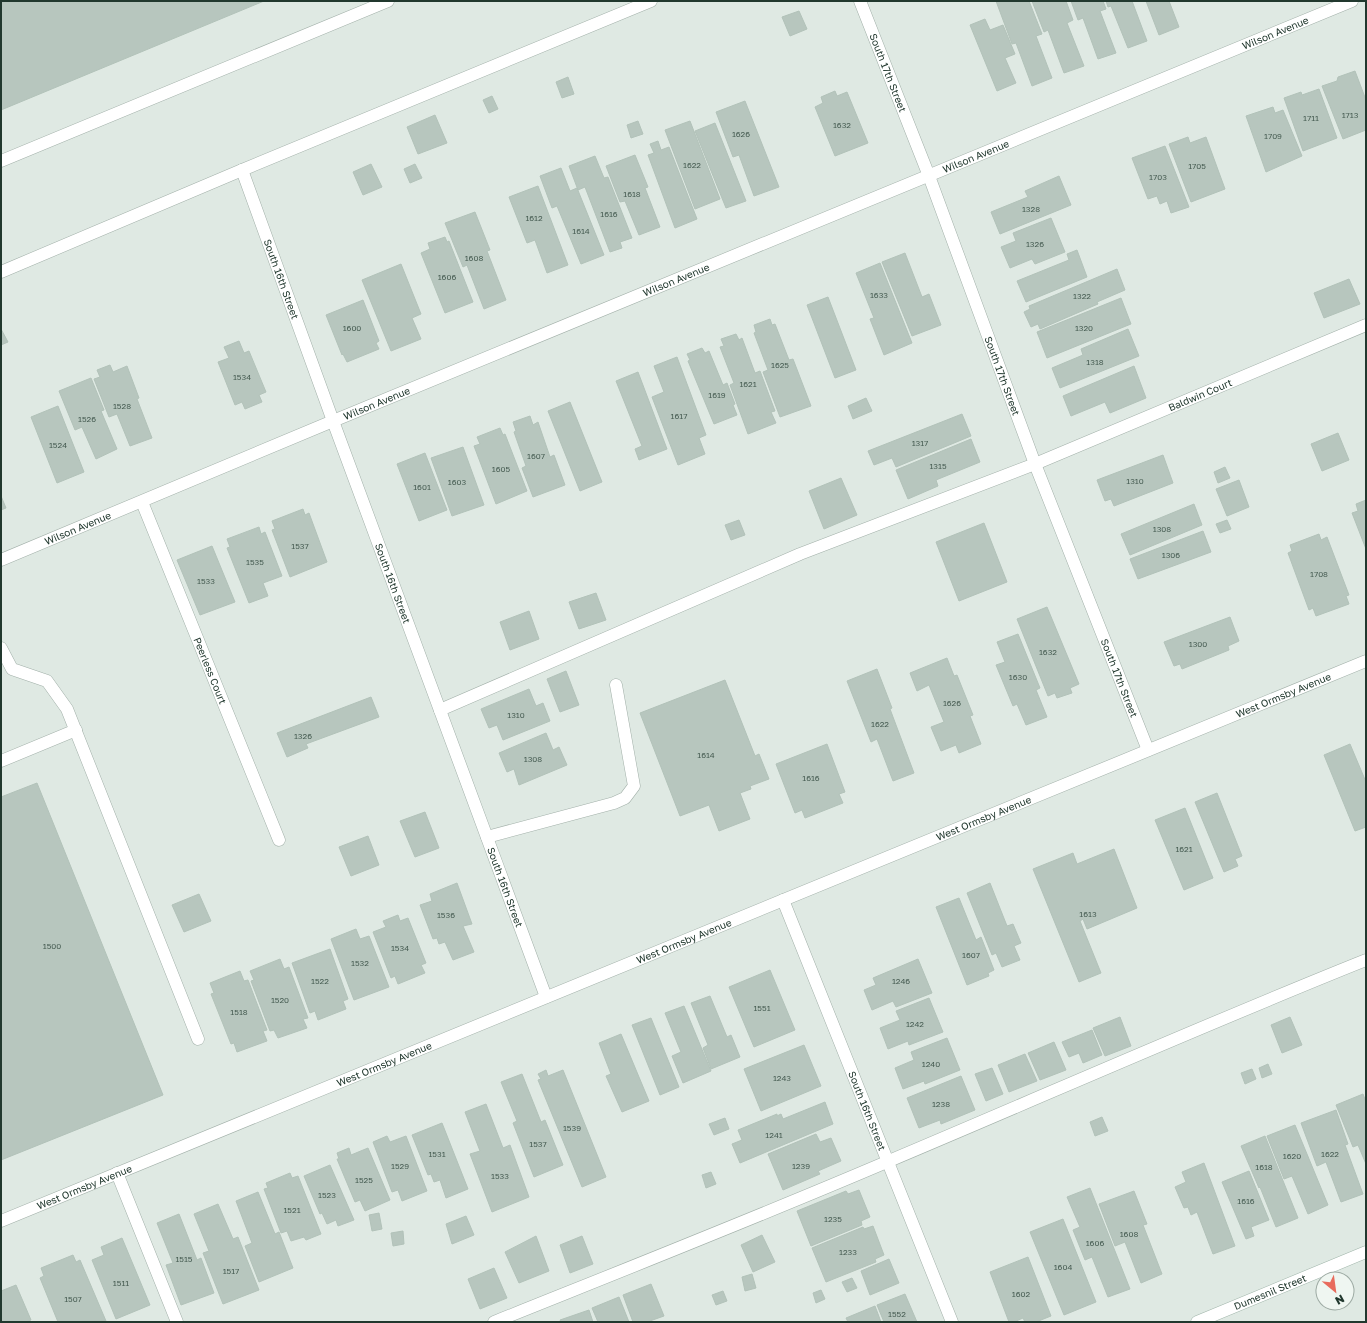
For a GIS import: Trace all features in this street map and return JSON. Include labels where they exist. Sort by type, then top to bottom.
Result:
[{"type":"street","points":[[1,161],[388,1]]},
{"type":"street","points":[[1,272],[242,170],[651,1]]},
{"type":"street","name":"South 17th Street","points":[[860,1],[929,176],[1034,464],[1148,750]]},
{"type":"street","name":"Wilson Avenue","points":[[1,560],[333,421],[1352,1]]},
{"type":"street","name":"South 16th Street","points":[[242,170],[546,997]]},
{"type":"street","name":"Baldwin Court","points":[[440,710],[800,554],[1034,464],[1366,325]]},
{"type":"street","name":"Peerless Court","points":[[142,502],[279,840]]},
{"type":"street","points":[[1,648],[12,669],[47,681],[67,709],[198,1039]]},
{"type":"street","name":"West Ormsby Avenue","points":[[1,1221],[1366,661]]},
{"type":"street","points":[[487,837],[614,803],[625,798],[634,786],[616,685]]},
{"type":"street","points":[[1,761],[76,730]]},
{"type":"street","name":"South 16th Street","points":[[783,900],[952,1322]]},
{"type":"street","points":[[494,1322],[888,1162],[1282,994],[1366,960]]},
{"type":"street","points":[[117,1173],[178,1322]]},
{"type":"street","name":"Dumesnil Street","points":[[1197,1322],[1366,1252]]},
{"type":"building","points":[[1,1],[264,1],[1,110]]},
{"type":"building","points":[[996,1],[1029,1],[1042,34],[1036,36],[1052,78],[1032,86],[1016,43],[1012,44]]},
{"type":"building","points":[[1032,1],[1066,1],[1073,20],[1067,23],[1084,66],[1064,73],[1048,30],[1044,32]]},
{"type":"building","points":[[1071,1],[1103,1],[1106,9],[1100,11],[1116,53],[1098,59],[1083,18],[1078,20]]},
{"type":"building","points":[[1106,1],[1132,1],[1147,41],[1128,48],[1111,6],[1108,7]]},
{"type":"building","points":[[1146,1],[1169,1],[1179,27],[1159,35]]},
{"type":"building","points":[[799,11],[807,29],[790,36],[782,17]]},
{"type":"building","points":[[985,19],[990,30],[1003,25],[1015,54],[1005,58],[1016,83],[997,91],[970,25]]},
{"type":"building","points":[[1355,71],[1366,100],[1366,130],[1343,139],[1322,86],[1337,81],[1338,77]]},
{"type":"building","points":[[568,77],[574,94],[562,98],[556,82]]},
{"type":"building","points":[[1319,89],[1337,138],[1303,151],[1284,98],[1301,92],[1302,95]]},
{"type":"building","points":[[835,91],[837,96],[847,92],[868,143],[835,156],[815,107],[823,103],[821,97]]},
{"type":"building","points":[[492,96],[498,109],[489,113],[483,100]]},
{"type":"building","points":[[745,101],[779,187],[754,196],[739,155],[733,157],[716,112]]},
{"type":"building","points":[[1273,107],[1275,113],[1283,110],[1302,156],[1266,172],[1246,116]]},
{"type":"building","points":[[435,115],[447,143],[418,154],[407,127]]},
{"type":"building","points":[[638,121],[643,134],[631,138],[627,125]]},
{"type":"building","points":[[690,121],[720,199],[695,209],[665,130]]},
{"type":"building","points":[[715,123],[746,201],[726,208],[695,131]]},
{"type":"building","points":[[1188,137],[1190,143],[1206,137],[1225,189],[1191,202],[1169,144]]},
{"type":"building","points":[[658,141],[661,150],[669,147],[697,219],[675,228],[648,155],[654,153],[650,144]]},
{"type":"building","points":[[1165,146],[1189,207],[1171,213],[1167,201],[1160,204],[1157,196],[1148,199],[1132,158]]},
{"type":"building","points":[[635,155],[648,187],[645,188],[660,227],[639,235],[625,201],[620,202],[606,166]]},
{"type":"building","points":[[595,156],[604,178],[608,177],[632,238],[620,242],[622,248],[610,252],[585,187],[578,190],[569,166]]},
{"type":"building","points":[[371,164],[382,187],[363,195],[353,172]]},
{"type":"building","points":[[415,164],[422,178],[410,183],[404,169]]},
{"type":"building","points":[[561,168],[570,191],[577,188],[604,255],[581,264],[557,206],[552,208],[540,176]]},
{"type":"building","points":[[1059,176],[1071,205],[1000,234],[991,212],[1028,197],[1025,191]]},
{"type":"building","points":[[538,186],[568,265],[547,273],[535,240],[527,243],[509,197]]},
{"type":"building","points":[[475,212],[490,250],[487,251],[506,300],[484,309],[467,265],[463,267],[445,223]]},
{"type":"building","points":[[1051,218],[1065,252],[1035,264],[1032,259],[1010,268],[1001,247],[1016,241],[1013,233]]},
{"type":"building","points":[[445,237],[447,242],[449,241],[473,302],[445,313],[421,253],[430,249],[428,243]]},
{"type":"building","points":[[1077,250],[1087,277],[1026,302],[1017,281],[1069,260],[1067,254]]},
{"type":"building","points":[[905,253],[922,297],[929,294],[941,325],[912,336],[882,262]]},
{"type":"building","points":[[880,263],[912,343],[884,355],[870,319],[874,318],[856,273]]},
{"type":"building","points":[[401,264],[421,314],[412,318],[421,339],[391,351],[362,280]]},
{"type":"building","points":[[1117,269],[1125,290],[1097,302],[1098,304],[1040,329],[1038,324],[1031,327],[1024,312],[1030,309],[1029,306]]},
{"type":"building","points":[[1349,279],[1360,304],[1324,318],[1314,293]]},
{"type":"building","points":[[828,297],[856,370],[835,378],[807,305]]},
{"type":"building","points":[[1121,298],[1131,324],[1047,358],[1037,332]]},
{"type":"building","points":[[363,300],[379,341],[376,343],[379,349],[347,362],[343,354],[342,355],[326,315]]},
{"type":"building","points":[[770,319],[772,325],[775,324],[789,360],[793,359],[811,406],[780,417],[763,372],[768,370],[754,333],[756,332],[754,325]]},
{"type":"building","points":[[1,329],[8,342],[1,345]]},
{"type":"building","points":[[1128,329],[1139,356],[1060,388],[1052,368],[1083,355],[1081,349]]},
{"type":"building","points":[[736,334],[739,340],[742,338],[755,373],[760,371],[775,411],[771,412],[776,423],[748,434],[730,385],[734,383],[720,347],[724,346],[721,339]]},
{"type":"building","points":[[239,341],[244,353],[249,351],[266,392],[259,395],[262,402],[245,409],[242,402],[235,405],[218,362],[229,358],[224,347]]},
{"type":"building","points":[[702,348],[705,353],[709,351],[723,385],[727,383],[735,404],[733,405],[737,415],[714,424],[688,361],[690,360],[687,354]]},
{"type":"building","points":[[677,357],[706,435],[699,438],[705,454],[678,465],[652,397],[664,392],[654,366]]},
{"type":"building","points":[[110,365],[113,372],[127,366],[139,398],[137,399],[152,438],[130,446],[117,414],[109,417],[94,379],[100,377],[97,370]]},
{"type":"building","points":[[1134,366],[1146,398],[1110,413],[1105,402],[1071,416],[1063,396]]},
{"type":"building","points":[[638,372],[667,449],[639,460],[635,449],[642,446],[616,381]]},
{"type":"building","points":[[91,378],[104,410],[101,411],[117,449],[96,459],[82,427],[75,430],[59,391]]},
{"type":"building","points":[[866,398],[872,411],[853,419],[848,406]]},
{"type":"building","points":[[570,402],[602,482],[580,491],[548,411]]},
{"type":"building","points":[[58,406],[84,472],[57,483],[31,417]]},
{"type":"building","points":[[962,414],[971,436],[896,467],[892,458],[874,465],[868,451]]},
{"type":"building","points":[[530,416],[533,425],[538,422],[550,457],[554,455],[565,485],[533,497],[522,468],[526,466],[514,432],[516,431],[513,422]]},
{"type":"building","points":[[500,428],[503,435],[505,434],[527,491],[496,504],[474,446],[480,444],[477,437]]},
{"type":"building","points":[[1338,433],[1349,460],[1322,471],[1311,444]]},
{"type":"building","points":[[971,439],[980,462],[936,480],[938,486],[908,499],[896,470]]},
{"type":"building","points":[[463,447],[484,505],[452,516],[431,458]]},
{"type":"building","points":[[425,453],[447,510],[419,521],[397,464]]},
{"type":"building","points":[[1163,455],[1173,483],[1114,506],[1111,499],[1105,501],[1097,480]]},
{"type":"building","points":[[1225,467],[1230,478],[1218,483],[1214,472]]},
{"type":"building","points":[[841,478],[857,515],[824,529],[809,491]]},
{"type":"building","points":[[1239,480],[1249,507],[1227,516],[1216,489]]},
{"type":"building","points":[[1,496],[6,508],[1,510]]},
{"type":"building","points":[[1366,500],[1366,549],[1352,513],[1358,511],[1356,504]]},
{"type":"building","points":[[1194,504],[1202,525],[1130,555],[1121,534]]},
{"type":"building","points":[[303,509],[305,515],[309,513],[327,562],[290,577],[272,530],[275,529],[272,521]]},
{"type":"building","points":[[739,520],[745,535],[731,540],[725,525]]},
{"type":"building","points":[[1227,520],[1231,529],[1220,533],[1216,524]]},
{"type":"building","points":[[984,523],[1007,582],[959,601],[936,542]]},
{"type":"building","points":[[259,527],[261,534],[265,532],[282,576],[263,583],[268,596],[249,603],[227,548],[230,547],[227,539]]},
{"type":"building","points":[[1203,531],[1211,552],[1138,579],[1130,559]]},
{"type":"building","points":[[1319,534],[1321,540],[1327,537],[1349,595],[1346,596],[1349,604],[1316,616],[1313,608],[1309,610],[1288,553],[1292,551],[1290,545]]},
{"type":"building","points":[[212,546],[235,602],[200,615],[177,560]]},
{"type":"building","points":[[596,593],[606,620],[579,629],[569,602]]},
{"type":"building","points":[[1047,607],[1079,684],[1070,688],[1072,693],[1057,698],[1055,693],[1048,696],[1017,619]]},
{"type":"building","points":[[529,611],[539,639],[510,650],[500,622]]},
{"type":"building","points":[[1230,617],[1239,641],[1228,646],[1229,650],[1182,669],[1180,664],[1174,666],[1164,642]]},
{"type":"building","points":[[1018,634],[1040,688],[1036,690],[1047,717],[1026,725],[1017,704],[1013,706],[996,665],[1005,662],[997,642]]},
{"type":"building","points":[[947,658],[954,676],[957,675],[973,715],[970,716],[981,744],[959,753],[956,745],[941,751],[931,727],[944,722],[929,685],[917,691],[910,673]]},
{"type":"building","points":[[877,669],[914,773],[893,781],[877,739],[871,742],[847,681]]},
{"type":"building","points":[[566,671],[579,705],[560,712],[547,679]]},
{"type":"building","points":[[725,680],[755,756],[759,754],[769,779],[750,786],[751,789],[740,793],[750,819],[719,831],[709,805],[680,816],[640,713]]},
{"type":"building","points":[[529,689],[536,706],[543,703],[550,721],[503,740],[497,725],[489,728],[481,709]]},
{"type":"building","points":[[371,697],[379,717],[306,744],[308,748],[287,757],[277,733]]},
{"type":"building","points":[[546,733],[553,750],[559,747],[567,765],[519,785],[514,769],[507,772],[499,753]]},
{"type":"building","points":[[827,744],[845,792],[839,794],[843,803],[805,818],[802,810],[795,813],[776,764]]},
{"type":"building","points":[[1350,744],[1366,782],[1366,827],[1355,831],[1324,755]]},
{"type":"building","points":[[37,783],[163,1095],[1,1160],[1,797]]},
{"type":"building","points":[[1217,793],[1242,856],[1235,859],[1238,866],[1224,872],[1195,802]]},
{"type":"building","points":[[1185,808],[1213,878],[1184,890],[1155,820]]},
{"type":"building","points":[[425,812],[439,848],[415,857],[400,821]]},
{"type":"building","points":[[368,836],[379,865],[351,876],[339,847]]},
{"type":"building","points":[[1114,849],[1137,908],[1087,929],[1083,919],[1080,921],[1101,973],[1079,982],[1033,869],[1073,853],[1077,864]]},
{"type":"building","points":[[457,883],[472,924],[463,926],[474,952],[453,960],[445,942],[439,944],[437,938],[433,939],[420,905],[432,901],[430,894]]},
{"type":"building","points":[[990,883],[1007,926],[1013,924],[1021,943],[1014,946],[1020,960],[1002,967],[996,953],[992,955],[967,893]]},
{"type":"building","points":[[199,894],[211,921],[184,932],[172,905]]},
{"type":"building","points":[[959,898],[976,940],[981,937],[994,970],[988,973],[989,976],[967,985],[936,907]]},
{"type":"building","points":[[398,915],[400,921],[408,918],[426,963],[421,965],[425,973],[398,984],[395,976],[391,978],[373,932],[386,927],[383,921]]},
{"type":"building","points":[[356,929],[360,939],[369,936],[389,987],[354,1000],[331,939]]},
{"type":"building","points":[[330,949],[348,999],[343,1001],[346,1009],[318,1020],[315,1011],[310,1013],[292,963]]},
{"type":"building","points":[[280,959],[284,969],[289,967],[308,1018],[303,1019],[307,1028],[278,1038],[274,1030],[270,1031],[251,981],[254,980],[250,971]]},
{"type":"building","points":[[918,959],[932,993],[896,1007],[893,1001],[872,1010],[864,990],[876,985],[873,978]]},
{"type":"building","points":[[770,970],[795,1030],[754,1047],[729,987]]},
{"type":"building","points":[[240,971],[244,981],[248,980],[267,1030],[263,1031],[267,1041],[237,1052],[234,1043],[231,1044],[211,994],[214,993],[210,983]]},
{"type":"building","points":[[710,996],[727,1037],[731,1035],[740,1057],[711,1069],[703,1048],[708,1045],[691,1003]]},
{"type":"building","points":[[929,998],[943,1032],[909,1045],[908,1041],[888,1049],[880,1028],[900,1020],[896,1011]]},
{"type":"building","points":[[684,1006],[711,1071],[683,1083],[672,1056],[681,1052],[665,1013]]},
{"type":"building","points":[[1120,1017],[1131,1046],[1105,1056],[1093,1028]]},
{"type":"building","points":[[1290,1017],[1302,1045],[1282,1053],[1271,1025]]},
{"type":"building","points":[[651,1018],[679,1087],[660,1095],[632,1025]]},
{"type":"building","points":[[1092,1030],[1102,1055],[1083,1063],[1079,1053],[1069,1057],[1062,1042]]},
{"type":"building","points":[[621,1034],[649,1101],[622,1112],[606,1076],[611,1074],[599,1043]]},
{"type":"building","points":[[947,1038],[960,1070],[925,1084],[924,1081],[903,1089],[895,1068],[914,1060],[911,1052]]},
{"type":"building","points":[[1054,1042],[1066,1070],[1040,1080],[1028,1053]]},
{"type":"building","points":[[804,1045],[821,1086],[761,1111],[744,1069]]},
{"type":"building","points":[[1025,1054],[1037,1081],[1009,1092],[998,1065]]},
{"type":"building","points":[[1268,1064],[1272,1074],[1262,1078],[1259,1068]]},
{"type":"building","points":[[992,1068],[1003,1094],[986,1101],[975,1074]]},
{"type":"building","points":[[1252,1069],[1256,1079],[1245,1084],[1241,1073]]},
{"type":"building","points":[[546,1070],[548,1076],[563,1070],[606,1177],[582,1187],[538,1080],[541,1079],[538,1074]]},
{"type":"building","points":[[522,1074],[541,1122],[545,1120],[563,1165],[534,1177],[513,1123],[517,1121],[501,1082]]},
{"type":"building","points":[[961,1076],[975,1110],[941,1124],[940,1120],[919,1128],[907,1098]]},
{"type":"building","points":[[1363,1094],[1366,1102],[1366,1164],[1358,1145],[1353,1147],[1336,1105]]},
{"type":"building","points":[[825,1102],[833,1124],[740,1163],[732,1144],[742,1140],[738,1130],[777,1114],[777,1116],[781,1114],[783,1119]]},
{"type":"building","points":[[486,1104],[503,1148],[510,1145],[529,1197],[492,1212],[470,1154],[480,1151],[465,1112]]},
{"type":"building","points":[[1336,1110],[1348,1144],[1345,1145],[1363,1194],[1341,1202],[1326,1162],[1317,1166],[1301,1123]]},
{"type":"building","points":[[1102,1117],[1108,1131],[1095,1136],[1090,1122]]},
{"type":"building","points":[[725,1118],[729,1129],[714,1135],[709,1124]]},
{"type":"building","points":[[442,1123],[468,1189],[446,1198],[440,1180],[434,1182],[431,1174],[428,1175],[412,1135]]},
{"type":"building","points":[[1295,1125],[1328,1205],[1308,1214],[1292,1176],[1284,1179],[1267,1136]]},
{"type":"building","points":[[816,1134],[820,1142],[831,1138],[841,1161],[818,1171],[820,1174],[783,1190],[768,1154]]},
{"type":"building","points":[[387,1136],[390,1142],[406,1136],[427,1191],[402,1201],[398,1190],[392,1192],[373,1142]]},
{"type":"building","points":[[1265,1136],[1298,1218],[1276,1227],[1241,1146]]},
{"type":"building","points":[[349,1148],[351,1155],[368,1148],[390,1200],[365,1211],[360,1200],[355,1202],[337,1159],[339,1159],[337,1153]]},
{"type":"building","points":[[1204,1163],[1235,1246],[1213,1254],[1197,1212],[1191,1215],[1188,1207],[1184,1208],[1175,1187],[1186,1182],[1182,1172]]},
{"type":"building","points":[[330,1165],[354,1220],[338,1226],[336,1220],[327,1224],[322,1213],[320,1214],[304,1176]]},
{"type":"building","points":[[1249,1171],[1269,1220],[1251,1227],[1254,1236],[1246,1239],[1222,1182]]},
{"type":"building","points":[[711,1172],[716,1184],[706,1188],[702,1175]]},
{"type":"building","points":[[290,1173],[292,1178],[298,1176],[321,1234],[306,1240],[304,1237],[291,1241],[287,1231],[281,1233],[264,1189],[268,1188],[266,1183]]},
{"type":"building","points":[[1090,1188],[1130,1289],[1108,1297],[1092,1257],[1085,1260],[1073,1230],[1080,1227],[1067,1197]]},
{"type":"building","points":[[859,1190],[870,1217],[861,1221],[862,1225],[811,1246],[797,1211],[846,1191],[848,1194]]},
{"type":"building","points":[[1134,1191],[1147,1224],[1143,1225],[1162,1274],[1141,1283],[1125,1242],[1115,1246],[1099,1204]]},
{"type":"building","points":[[258,1192],[275,1234],[279,1232],[293,1268],[259,1282],[245,1246],[252,1243],[236,1201]]},
{"type":"building","points":[[218,1204],[233,1239],[238,1237],[259,1290],[223,1304],[203,1253],[209,1251],[194,1214]]},
{"type":"building","points":[[379,1213],[382,1229],[372,1231],[369,1215]]},
{"type":"building","points":[[179,1214],[197,1260],[201,1258],[214,1293],[181,1305],[166,1265],[173,1263],[157,1223]]},
{"type":"building","points":[[466,1216],[474,1235],[452,1244],[446,1224]]},
{"type":"building","points":[[1063,1219],[1096,1302],[1064,1315],[1030,1232]]},
{"type":"building","points":[[873,1226],[884,1255],[875,1259],[876,1262],[826,1282],[812,1248],[863,1227],[864,1229]]},
{"type":"building","points":[[403,1231],[404,1244],[393,1246],[391,1233]]},
{"type":"building","points":[[762,1235],[775,1262],[753,1272],[741,1245]]},
{"type":"building","points":[[536,1236],[549,1271],[519,1283],[505,1252]]},
{"type":"building","points":[[582,1236],[593,1264],[570,1273],[560,1245]]},
{"type":"building","points":[[122,1238],[150,1305],[116,1319],[92,1260],[104,1255],[101,1247]]},
{"type":"building","points":[[73,1255],[76,1262],[80,1260],[106,1321],[58,1322],[40,1278],[44,1276],[41,1268]]},
{"type":"building","points":[[1028,1257],[1051,1316],[1036,1322],[1025,1322],[1023,1318],[1014,1322],[1009,1322],[990,1272]]},
{"type":"building","points":[[889,1259],[899,1283],[870,1295],[861,1271]]},
{"type":"building","points":[[494,1268],[507,1298],[480,1309],[468,1279]]},
{"type":"building","points":[[752,1274],[756,1288],[745,1291],[742,1277]]},
{"type":"building","points":[[852,1278],[857,1288],[847,1292],[842,1282]]},
{"type":"building","points":[[651,1284],[664,1316],[647,1322],[633,1322],[623,1295]]},
{"type":"building","points":[[16,1285],[31,1320],[26,1322],[1,1322],[1,1291]]},
{"type":"building","points":[[821,1290],[825,1299],[816,1303],[813,1293]]},
{"type":"building","points":[[723,1291],[727,1301],[716,1305],[712,1295]]},
{"type":"building","points":[[905,1294],[917,1322],[884,1322],[877,1305]]},
{"type":"building","points":[[619,1297],[629,1322],[598,1322],[592,1308]]},
{"type":"building","points":[[875,1306],[881,1322],[848,1322],[846,1318]]},
{"type":"building","points":[[589,1310],[593,1322],[561,1322],[560,1320]]}]
